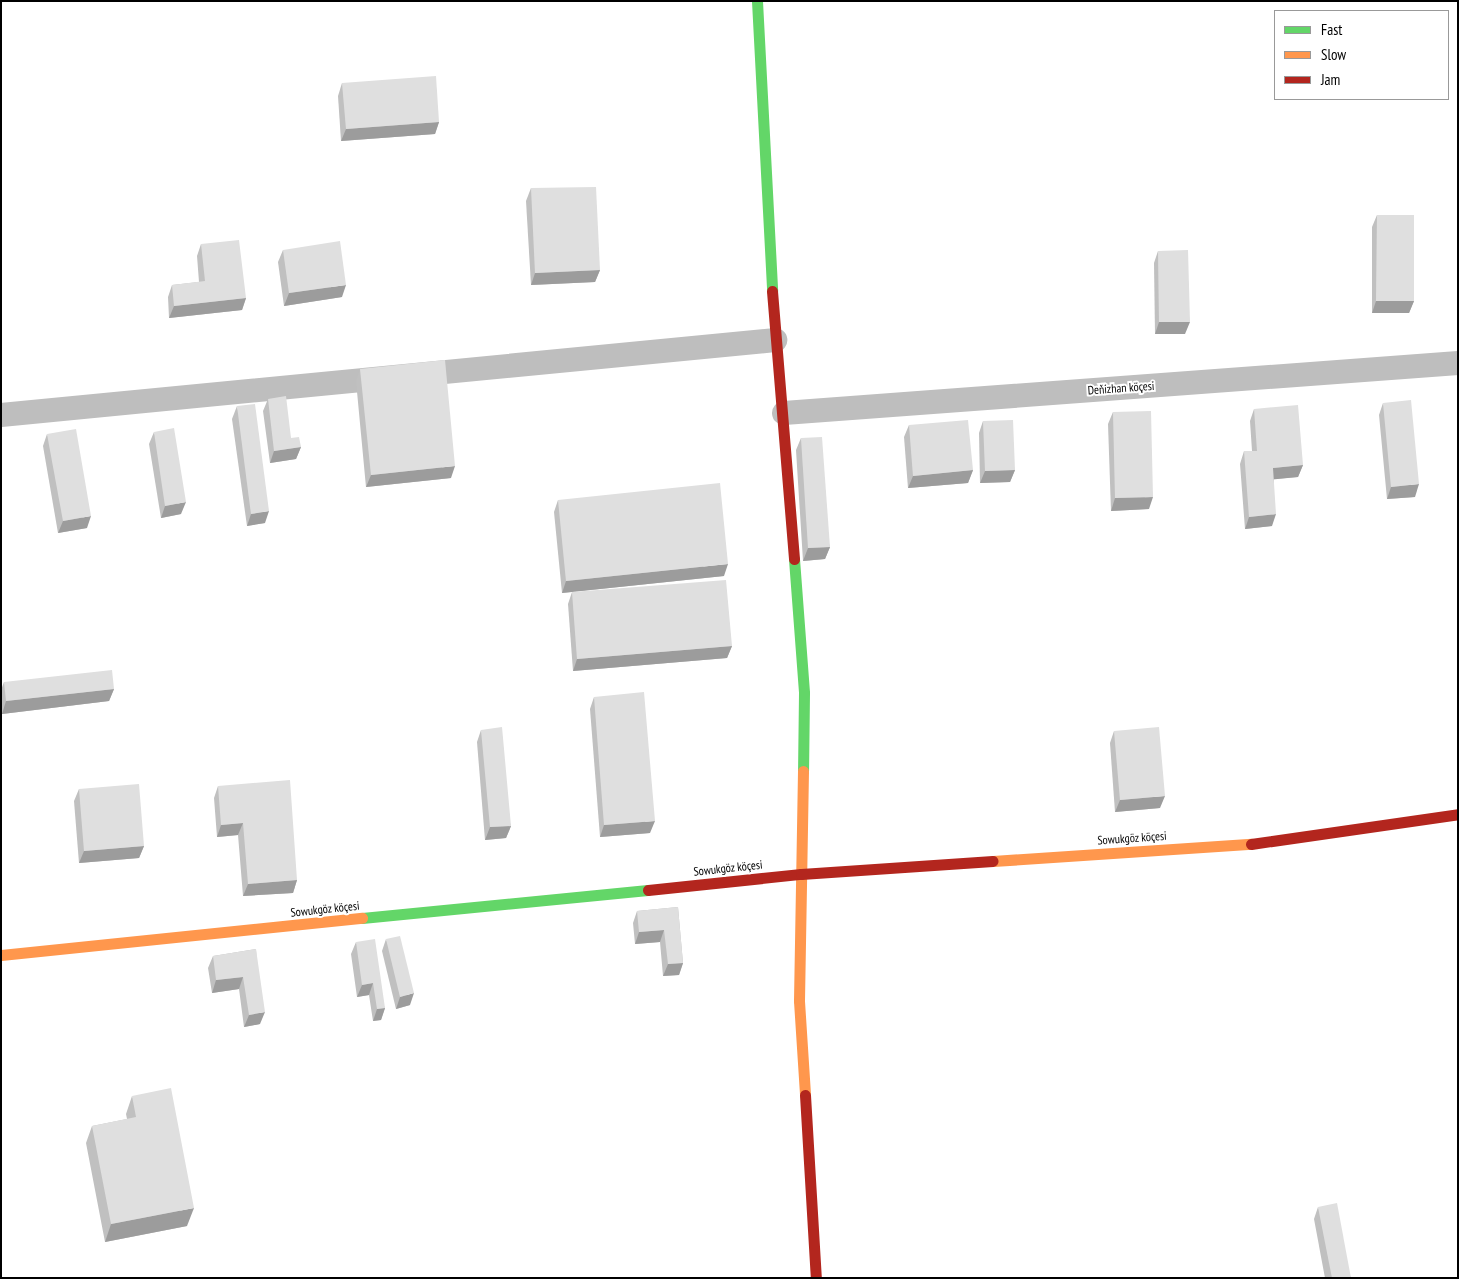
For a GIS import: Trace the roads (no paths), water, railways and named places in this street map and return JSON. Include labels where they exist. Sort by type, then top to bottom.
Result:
[{"type":"street","points":[[757,1],[775,340],[784,413],[804,693],[800,1001],[816,1278]]},
{"type":"street","points":[[1,415],[775,340]]},
{"type":"street","name":"Deňizhan köçesi","points":[[784,413],[1458,363]]},
{"type":"street","name":"Sowukgöz köçesi","points":[[1,955],[801,874],[1245,845],[1458,814]]}]
